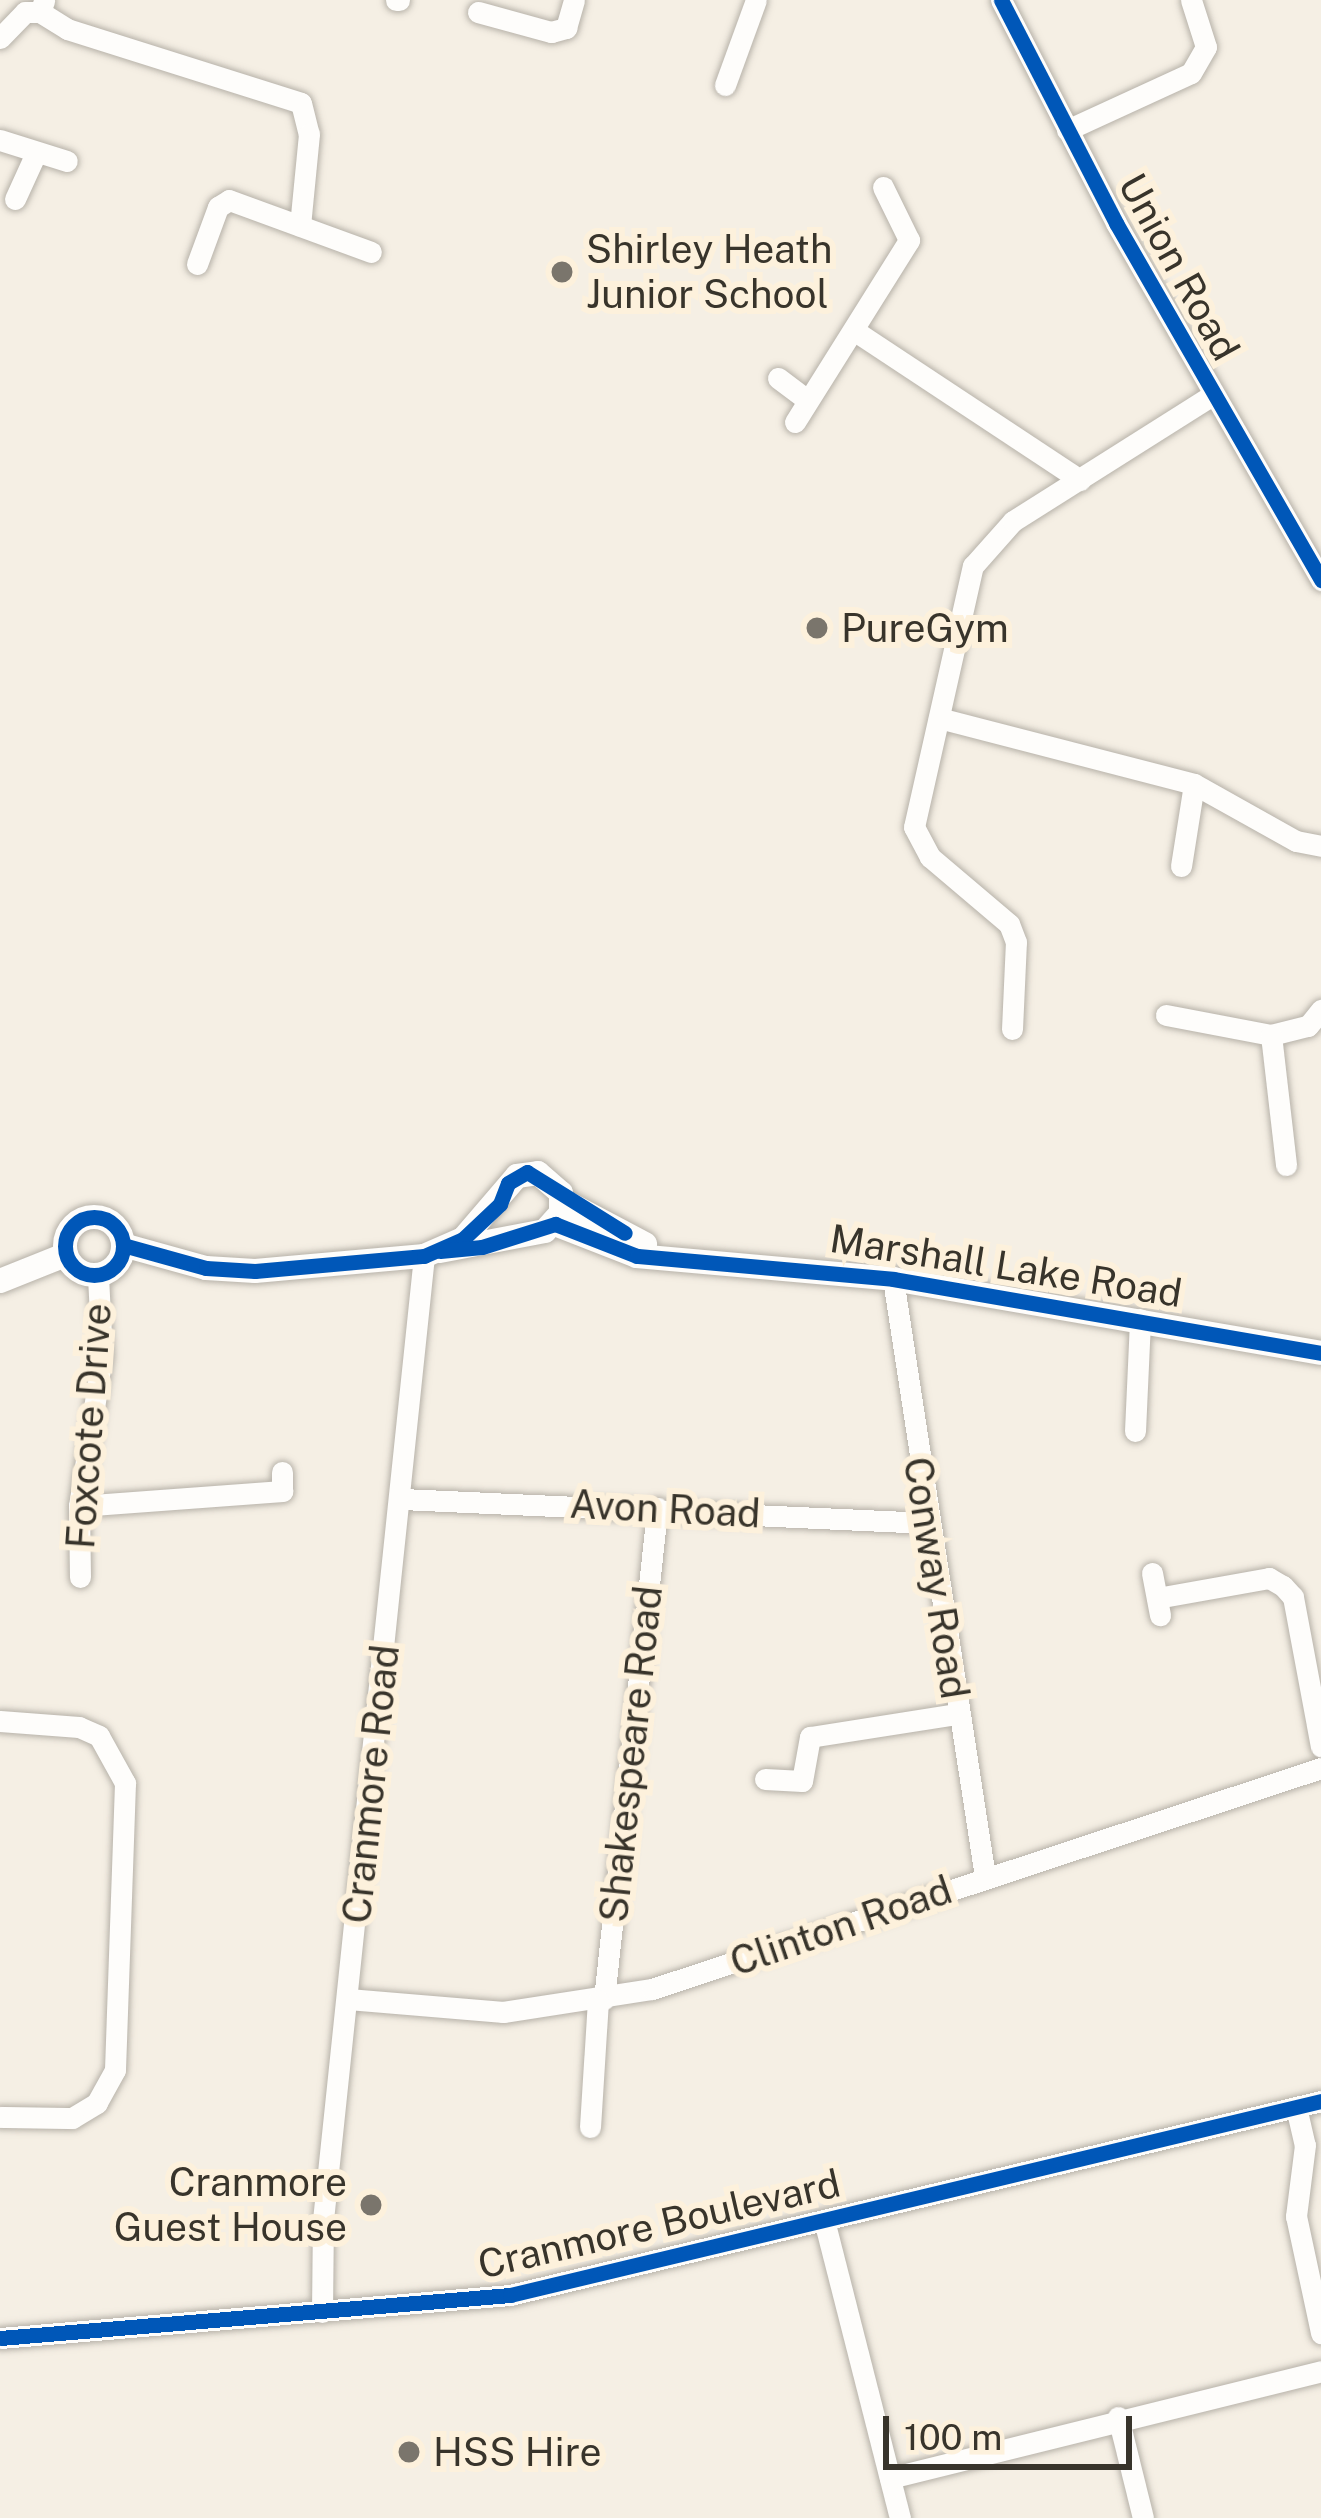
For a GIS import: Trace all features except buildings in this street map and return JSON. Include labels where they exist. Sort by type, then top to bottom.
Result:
[{"type":"main road","name":"Marshall Lake Road","points":[[432,1254],[500,1204],[508,1183],[527,1172],[555,1183],[558,1212],[680,1259],[893,1279],[1321,1353]]},
{"type":"main road","points":[[500,1204],[520,1232]]},
{"type":"main road","points":[[123,1245],[206,1268],[255,1270],[432,1254],[520,1232],[558,1212]]},
{"type":"main road","points":[[88,1217],[113,1225],[123,1245],[117,1265],[98,1276],[81,1274],[65,1255],[67,1234],[88,1217]]},
{"type":"main road","points":[[0,1281],[65,1255]]},
{"type":"street","points":[[478,12],[551,32],[566,28],[574,0]]},
{"type":"street","points":[[725,85],[756,0]]},
{"type":"street","name":"Union Road","points":[[1001,0],[1212,395],[1317,570]]},
{"type":"street","points":[[1067,130],[1200,64],[1206,47],[1191,0]]},
{"type":"street","points":[[0,38],[26,12],[42,6],[67,29],[301,103],[309,134],[300,226]]},
{"type":"street","points":[[0,140],[68,161]]},
{"type":"street","points":[[15,199],[36,153]]},
{"type":"street","points":[[197,264],[218,207],[230,200],[371,252]]},
{"type":"street","points":[[795,422],[909,240],[881,201]]},
{"type":"street","points":[[855,331],[1080,480]]},
{"type":"street","points":[[778,377],[807,400]]},
{"type":"street","points":[[1008,1035],[1016,942],[1009,924],[930,857],[914,827],[979,554],[1013,520],[1212,395]]},
{"type":"street","points":[[939,718],[1194,784],[1296,841],[1321,846]]},
{"type":"street","points":[[1181,870],[1194,784]]},
{"type":"street","points":[[1166,1015],[1271,1035],[1308,1026],[1321,1010]]},
{"type":"street","points":[[1187,1044],[1193,1020]]},
{"type":"street","points":[[1259,1147],[1284,1154],[1271,1035]]},
{"type":"street","name":"Cranmore Road","points":[[322,2312],[323,2220],[432,1254]]},
{"type":"street","name":"Foxcote Drive","points":[[80,1576],[79,1506],[102,1355],[98,1276]]},
{"type":"street","name":"Conway Road","points":[[893,1279],[985,1877]]},
{"type":"street","points":[[1135,1431],[1140,1319]]},
{"type":"street","points":[[79,1506],[282,1491],[282,1472]]},
{"type":"street","name":"Avon Road","points":[[402,1499],[928,1523]]},
{"type":"street","name":"Shakespeare Road","points":[[590,2126],[657,1508]]},
{"type":"street","points":[[1152,1573],[1158,1607],[1269,1578],[1283,1586],[1292,1598],[1321,1746]]},
{"type":"street","points":[[766,1779],[802,1781],[810,1737],[957,1714]]},
{"type":"street","points":[[0,1721],[80,1726],[112,1746],[125,1783],[115,2070],[97,2103],[72,2118],[0,2116]]},
{"type":"street","name":"Clinton Road","points":[[348,1999],[503,2012],[601,2000],[705,1973],[1321,1768]]},
{"type":"street","name":"Cranmore Boulevard","points":[[0,2338],[510,2295],[1321,2101]]},
{"type":"street","points":[[1296,2107],[1305,2145],[1296,2216],[1321,2333]]},
{"type":"street","points":[[824,2220],[900,2518]]},
{"type":"street","points":[[890,2478],[1118,2417],[1321,2372]]},
{"type":"street","points":[[1118,2417],[1143,2518]]},
{"type":"cycle path","points":[[1001,0],[1116,223],[1321,580]]},
{"type":"cycle path","points":[[123,1245],[206,1268],[255,1271],[424,1256],[463,1239],[500,1204],[508,1183],[527,1172],[625,1233]]},
{"type":"cycle path","points":[[94,1217],[115,1225],[123,1246],[115,1267],[94,1275],[73,1267],[65,1246],[73,1225],[94,1217]]},
{"type":"cycle path","points":[[440,1251],[482,1247],[555,1224],[637,1256],[893,1279],[1321,1353]]},
{"type":"cycle path","points":[[0,2338],[510,2295],[1321,2101]]},
{"type":"place","name":"Shirley Heath Junior School","points":[[562,272]]},
{"type":"place","name":"PureGym","points":[[817,628]]},
{"type":"place","name":"Cranmore Guest House","points":[[371,2205]]},
{"type":"place","name":"HSS Hire","points":[[409,2452]]}]
